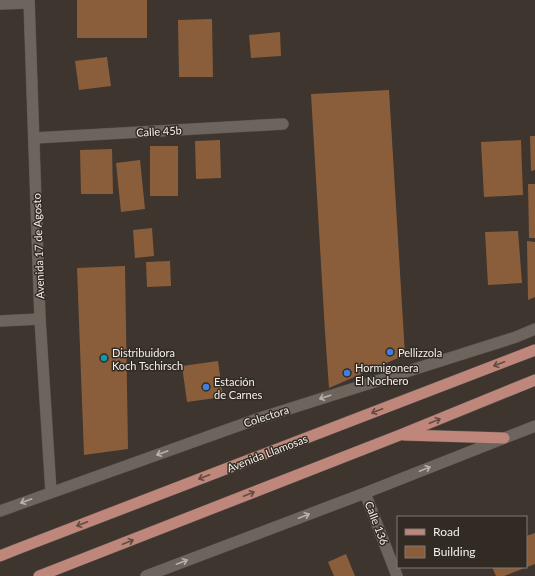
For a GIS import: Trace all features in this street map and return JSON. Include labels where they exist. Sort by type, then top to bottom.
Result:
[{"type":"main road","name":"Avenida Llamosas","points":[[0,556],[535,350]]},
{"type":"main road","points":[[39,576],[400,435],[535,380]]},
{"type":"main road","points":[[400,435],[504,438]]},
{"type":"street","points":[[0,4],[29,1]]},
{"type":"street","name":"Avenida 17 de Agosto","points":[[29,1],[40,319],[51,492]]},
{"type":"street","name":"Calle 45b","points":[[34,138],[283,124]]},
{"type":"street","points":[[0,321],[40,319]]},
{"type":"street","name":"Colectora","points":[[0,511],[260,418],[516,337],[535,329]]},
{"type":"street","points":[[146,576],[365,493],[535,426]]},
{"type":"street","name":"Calle 136","points":[[365,493],[397,576]]},
{"type":"building","points":[[77,0],[147,0],[147,38],[77,38]]},
{"type":"building","points":[[212,19],[213,77],[179,77],[178,20]]},
{"type":"building","points":[[280,32],[281,56],[251,58],[249,35]]},
{"type":"building","points":[[107,57],[111,86],[79,90],[75,61]]},
{"type":"building","points":[[389,90],[405,355],[329,388],[311,94]]},
{"type":"building","points":[[530,136],[535,136],[535,170],[531,171]]},
{"type":"building","points":[[220,140],[221,178],[196,179],[195,141]]},
{"type":"building","points":[[521,140],[523,195],[484,197],[481,142]]},
{"type":"building","points":[[150,146],[178,146],[178,196],[150,196]]},
{"type":"building","points":[[112,149],[113,194],[81,194],[80,150]]},
{"type":"building","points":[[140,160],[145,209],[121,212],[116,163]]},
{"type":"building","points":[[528,184],[535,184],[535,238],[529,238]]},
{"type":"building","points":[[152,228],[154,256],[135,258],[133,230]]},
{"type":"building","points":[[518,231],[522,283],[488,285],[485,232]]},
{"type":"building","points":[[527,241],[535,242],[535,297],[528,300]]},
{"type":"building","points":[[170,261],[171,286],[147,287],[146,262]]},
{"type":"building","name":"Distribuidora Koch Tschirsch","points":[[125,266],[128,449],[84,455],[77,268]]},
{"type":"building","points":[[218,361],[223,397],[187,402],[182,366]]},
{"type":"building","points":[[535,533],[535,564],[527,567],[527,536]]},
{"type":"building","points":[[346,554],[355,576],[334,576],[328,562]]},
{"type":"building","points":[[492,568],[525,568],[504,576],[496,576]]},
{"type":"place","name":"Pellizzola","points":[[390,352]]},
{"type":"place","name":"Distribuidora Koch Tschirsch","points":[[104,358]]},
{"type":"place","name":"Hormigonera El Nochero","points":[[347,373]]},
{"type":"place","name":"Estación de Carnes","points":[[206,387]]}]
